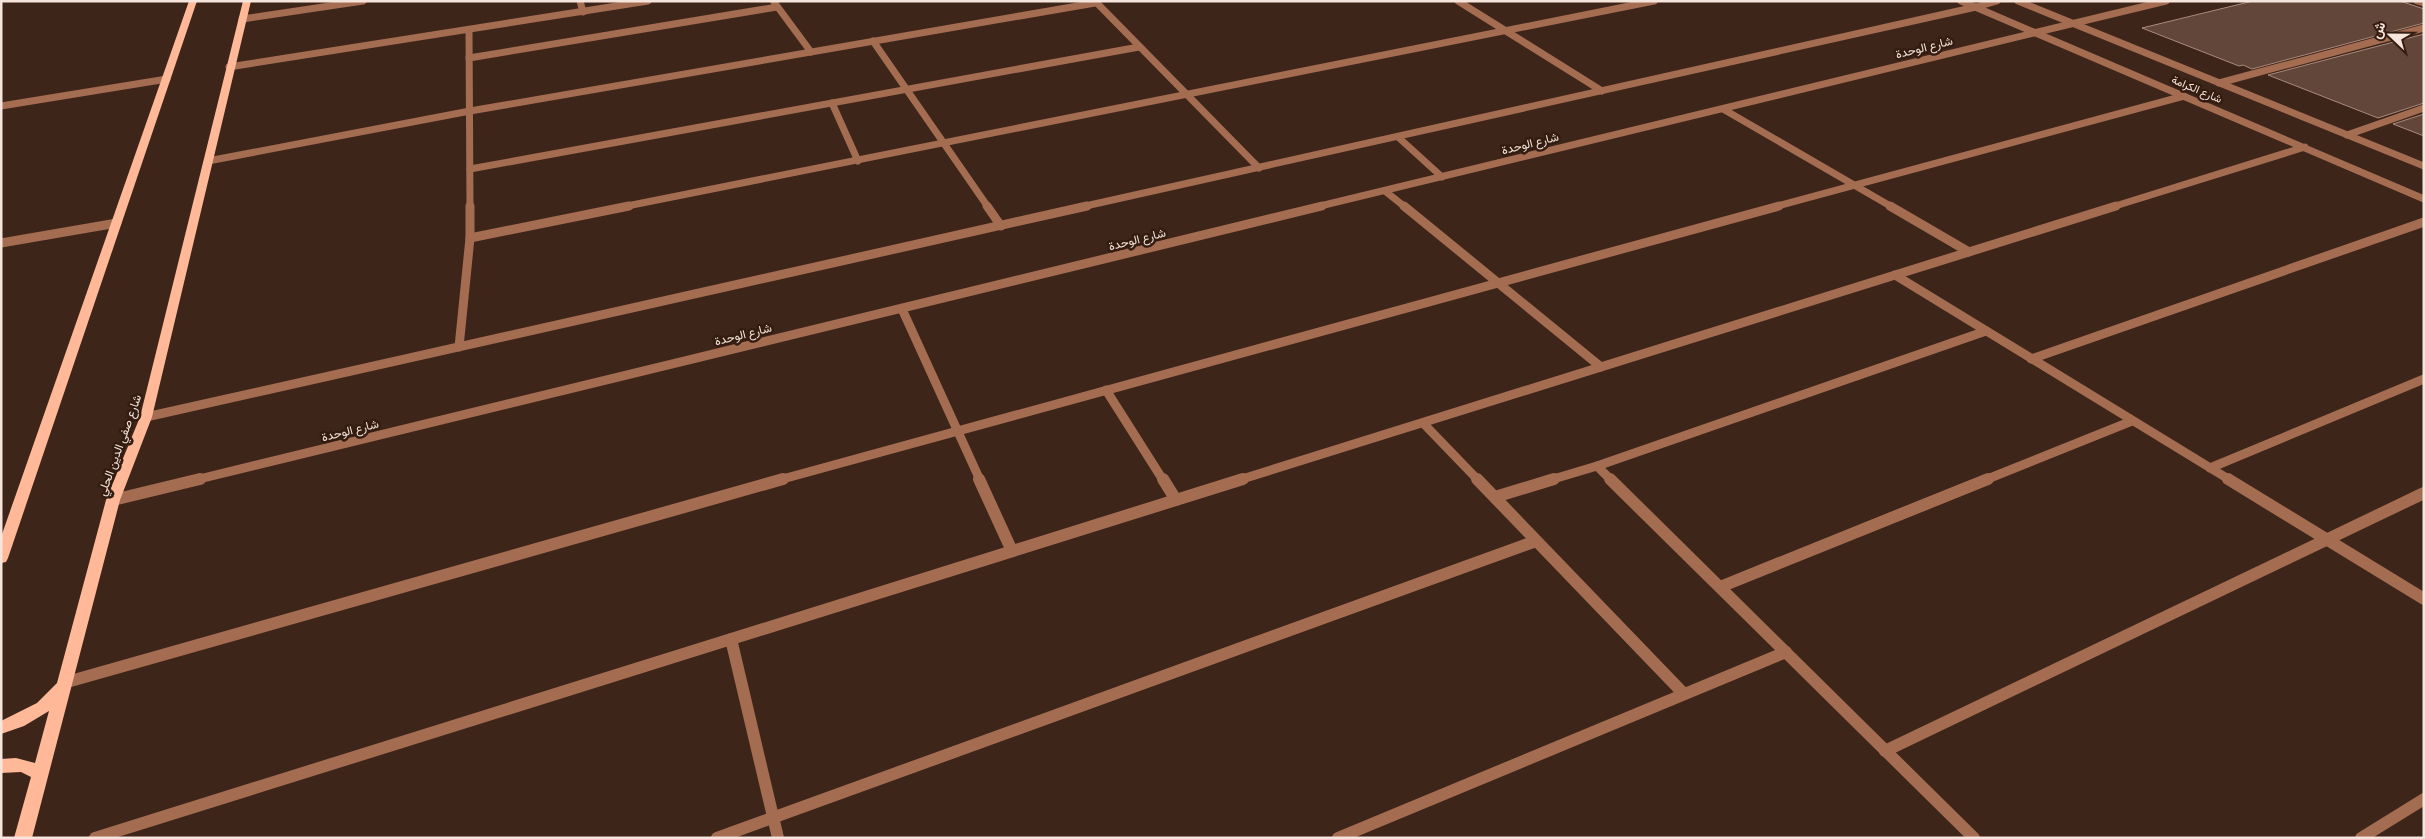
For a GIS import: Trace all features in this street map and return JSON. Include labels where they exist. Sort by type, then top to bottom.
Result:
[{"type":"main road","points":[[1,558],[193,1]]},
{"type":"main road","name":"شارع صفي الدين الحلي","points":[[24,838],[39,774],[66,682],[114,500],[146,417],[229,67],[247,1]]},
{"type":"main road","points":[[1,728],[38,711],[55,696],[66,682]]},
{"type":"main road","points":[[1,766],[11,764],[29,766],[39,774]]},
{"type":"street","points":[[242,19],[363,1]]},
{"type":"street","points":[[580,1],[583,12]]},
{"type":"street","points":[[229,67],[648,1]]},
{"type":"street","points":[[1458,1],[1602,91]]},
{"type":"street","points":[[470,238],[1654,1]]},
{"type":"street","name":"شارع الكرامة","points":[[1961,1],[2034,34],[2305,147],[2424,199]]},
{"type":"street","points":[[146,417],[1976,8],[1997,1]]},
{"type":"street","name":"شارع الكرامة","points":[[2018,1],[2424,166]]},
{"type":"street","name":"شارع الوحدة","points":[[114,500],[2166,1]]},
{"type":"street","points":[[2417,1],[2424,3]]},
{"type":"street","points":[[208,162],[470,111],[1095,2],[1259,168]]},
{"type":"street","points":[[469,58],[775,4],[811,52]]},
{"type":"street","points":[[2219,83],[2424,28]]},
{"type":"street","points":[[459,347],[470,238],[469,30]]},
{"type":"street","points":[[873,41],[1001,226]]},
{"type":"street","points":[[470,169],[1139,47]]},
{"type":"street","points":[[1,106],[167,79]]},
{"type":"street","points":[[66,682],[956,430],[2184,96]]},
{"type":"street","points":[[832,103],[858,161]]},
{"type":"street","points":[[2347,135],[2424,108]]},
{"type":"street","points":[[1723,109],[1970,252]]},
{"type":"street","points":[[1398,137],[1442,177]]},
{"type":"street","points":[[95,838],[2305,147]]},
{"type":"street","points":[[1385,191],[1601,367]]},
{"type":"street","points":[[2031,359],[2424,222]]},
{"type":"street","points":[[1,243],[117,223]]},
{"type":"street","points":[[1895,275],[2424,599]]},
{"type":"street","points":[[902,308],[1012,551]]},
{"type":"street","points":[[1495,497],[1597,466],[1986,331]]},
{"type":"street","points":[[2210,468],[2424,379]]},
{"type":"street","points":[[1106,390],[1176,500]]},
{"type":"street","points":[[1720,587],[2132,420]]},
{"type":"street","points":[[1423,422],[1684,694]]},
{"type":"street","points":[[1597,466],[1974,838]]},
{"type":"street","points":[[1886,750],[2424,493]]},
{"type":"street","points":[[717,838],[1536,541]]},
{"type":"street","points":[[731,639],[778,838]]},
{"type":"street","points":[[1338,838],[1786,652]]},
{"type":"street","points":[[2361,838],[2424,799]]},
{"type":"building","points":[[2253,1],[2400,1],[2424,9],[2424,23],[2252,69],[2243,65],[2239,66],[2142,28]]},
{"type":"building","points":[[2424,34],[2424,103],[2378,118],[2268,75]]},
{"type":"building","points":[[2424,114],[2424,136],[2393,124]]}]
